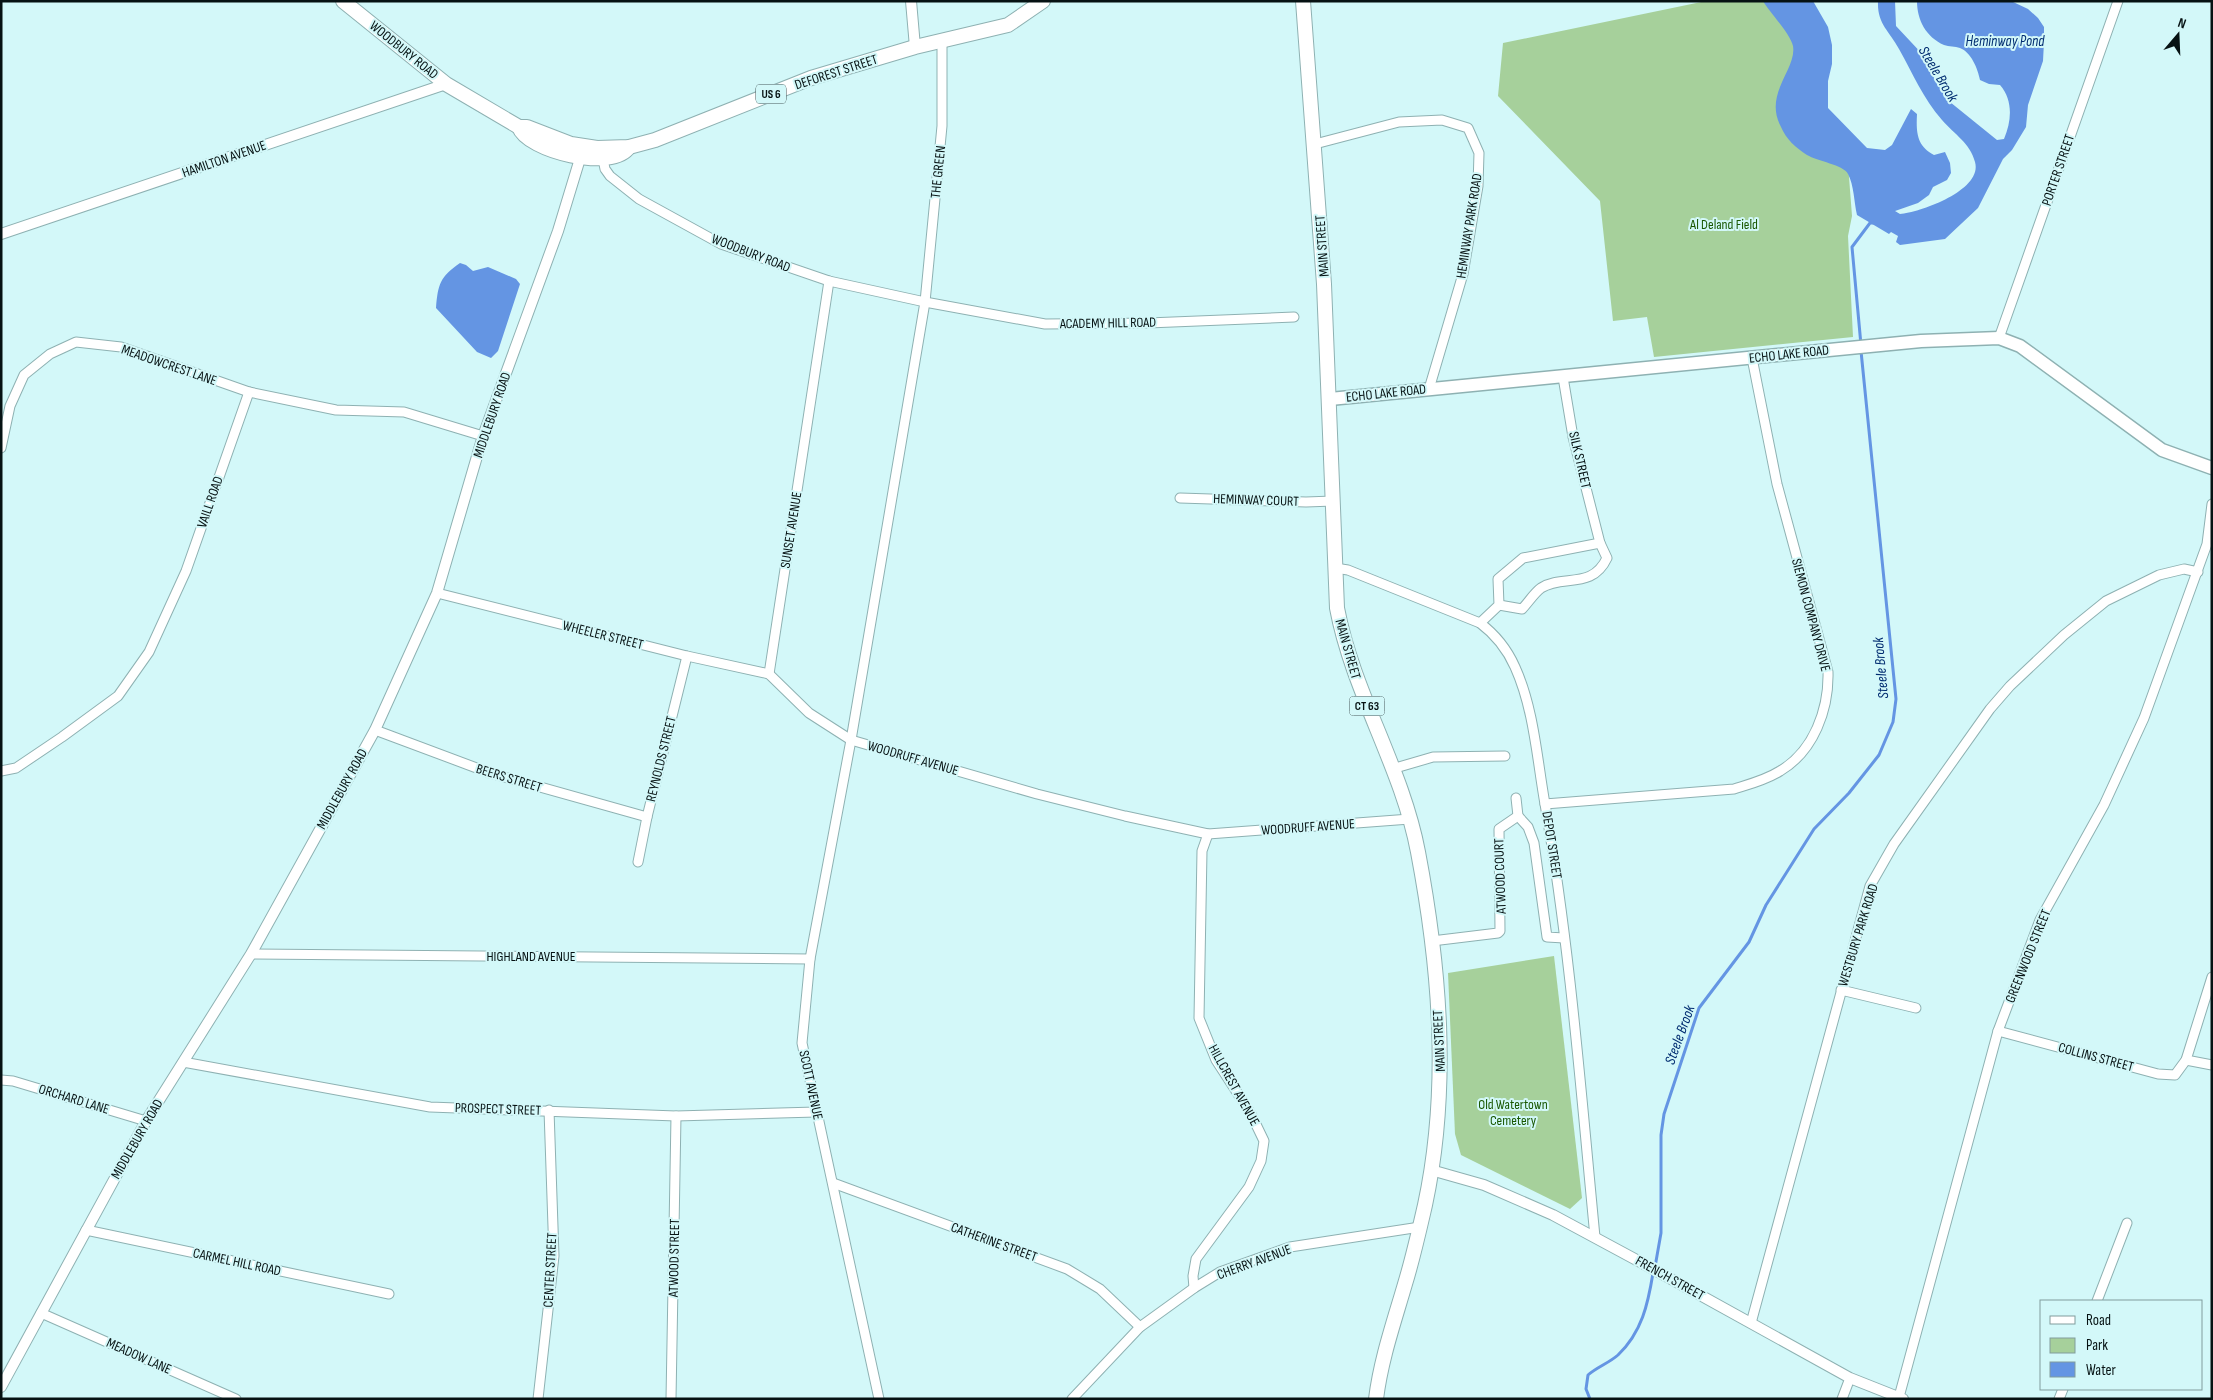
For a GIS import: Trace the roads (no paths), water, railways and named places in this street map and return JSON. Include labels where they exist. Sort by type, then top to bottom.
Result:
[{"type":"main road","name":"WOODBURY ROAD","points":[[342,1],[446,84],[519,127],[527,127],[582,152],[603,159],[622,155],[629,147]]},
{"type":"main road","name":"DEFOREST STREET","points":[[629,147],[655,140],[811,78],[915,48],[1008,25],[1043,1]]},
{"type":"main road","name":"MAIN STREET","points":[[1303,1],[1315,144],[1330,399],[1337,608],[1341,630],[1356,678],[1410,819],[1418,851],[1432,941],[1437,989],[1441,1077],[1431,1170],[1420,1228],[1379,1371],[1376,1399]]},
{"type":"main road","name":"WOODBURY ROAD","points":[[582,152],[629,147]]},
{"type":"main road","name":"ECHO LAKE ROAD","points":[[1330,399],[1921,341],[1999,338],[2020,346],[2162,450],[2212,468]]},
{"type":"street","points":[[912,1],[915,48]]},
{"type":"street","name":"PORTER STREET","points":[[1999,338],[2118,1]]},
{"type":"street","name":"THE GREEN","points":[[925,302],[942,126],[942,41]]},
{"type":"street","name":"HAMILTON AVENUE","points":[[1,234],[446,84]]},
{"type":"street","name":"HEMINWAY PARK ROAD","points":[[1315,144],[1399,122],[1442,120],[1468,128],[1479,153],[1478,186],[1463,274],[1429,389]]},
{"type":"street","name":"MIDDLEBURY ROAD","points":[[1,1388],[146,1121],[252,954],[375,730],[437,593],[483,436],[558,231],[582,152]]},
{"type":"street","name":"WOODBURY ROAD","points":[[603,159],[605,169],[610,176],[639,199],[721,244],[829,282],[925,302]]},
{"type":"street","name":"SUNSET AVENUE","points":[[769,674],[829,282]]},
{"type":"street","name":"ACADEMY HILL ROAD","points":[[925,302],[1045,324],[1157,323],[1294,317]]},
{"type":"street","name":"WOODRUFF AVENUE","points":[[925,302],[851,740],[1037,794],[1208,834],[1410,819]]},
{"type":"street","name":"MEADOWCREST LANE","points":[[1,448],[10,406],[24,375],[50,354],[76,342],[121,347],[249,392]]},
{"type":"street","name":"SIEMON COMPANY DRIVE","points":[[1545,804],[1734,789],[1760,781],[1782,770],[1793,760],[1819,726],[1828,693],[1828,672],[1776,484],[1752,358]]},
{"type":"street","name":"SILK STREET","points":[[1500,605],[1522,609],[1541,588],[1587,578],[1602,569],[1607,558],[1600,543],[1573,437],[1563,377]]},
{"type":"street","points":[[249,392],[336,410],[404,412],[483,436]]},
{"type":"street","name":"VAILL ROAD","points":[[1,771],[16,768],[118,696],[150,652],[186,571],[249,392]]},
{"type":"street","name":"HEMINWAY COURT","points":[[1180,498],[1306,502],[1333,501]]},
{"type":"street","name":"GREENWOOD STREET","points":[[1901,1398],[1998,1031],[2040,920],[2104,805],[2144,718],[2207,544],[2212,504]]},
{"type":"street","points":[[1480,623],[1500,605],[1498,579],[1524,558],[1600,543]]},
{"type":"street","name":"DEPOT STREET","points":[[1335,568],[1348,570],[1480,623],[1493,633],[1515,668],[1526,697],[1555,860],[1595,1237]]},
{"type":"street","name":"WESTBURY PARK ROAD","points":[[1751,1323],[1870,886],[1894,844],[1990,709],[2010,686],[2064,635],[2106,601],[2160,575],[2184,569],[2198,572]]},
{"type":"street","name":"WHEELER STREET","points":[[437,593],[687,656],[769,674]]},
{"type":"street","name":"REYNOLDS STREET","points":[[638,862],[647,816],[687,656]]},
{"type":"street","points":[[769,674],[809,712],[851,740]]},
{"type":"street","name":"BEERS STREET","points":[[375,730],[490,773],[647,816]]},
{"type":"street","name":"SCOTT AVENUE","points":[[851,740],[810,959],[802,1043],[816,1112],[834,1183],[879,1399]]},
{"type":"street","points":[[1392,769],[1433,756],[1505,756]]},
{"type":"street","points":[[1516,798],[1518,816],[1528,827],[1534,843],[1547,937],[1564,938]]},
{"type":"street","name":"ATWOOD COURT","points":[[1432,941],[1498,933],[1500,931],[1499,829],[1518,816]]},
{"type":"street","name":"HILLCREST AVENUE","points":[[1194,1288],[1192,1276],[1196,1259],[1249,1187],[1261,1162],[1264,1141],[1251,1114],[1216,1060],[1199,1018],[1202,851],[1208,834]]},
{"type":"street","name":"HIGHLAND AVENUE","points":[[252,954],[810,959]]},
{"type":"street","points":[[2212,977],[2186,1060],[2212,1065]]},
{"type":"street","points":[[1841,990],[1916,1008]]},
{"type":"street","name":"COLLINS STREET","points":[[1998,1031],[2158,1074],[2175,1075],[2186,1060]]},
{"type":"street","name":"PROSPECT STREET","points":[[183,1062],[430,1107],[676,1116],[816,1112]]},
{"type":"street","name":"ORCHARD LANE","points":[[1,1080],[13,1081],[146,1121]]},
{"type":"street","name":"CENTER STREET","points":[[538,1399],[554,1256],[549,1110]]},
{"type":"street","name":"ATWOOD STREET","points":[[671,1399],[676,1116]]},
{"type":"street","name":"FRENCH STREET","points":[[1431,1170],[1490,1188],[1553,1215],[1850,1378],[1901,1398]]},
{"type":"street","name":"CATHERINE STREET","points":[[834,1183],[1067,1269],[1100,1289],[1140,1327]]},
{"type":"street","points":[[2097,1300],[2127,1223]]},
{"type":"street","name":"CHERRY AVENUE","points":[[1072,1399],[1140,1327],[1194,1288],[1220,1272],[1290,1247],[1420,1228]]},
{"type":"street","name":"CARMEL HILL ROAD","points":[[86,1230],[389,1294]]},
{"type":"street","name":"MEADOW LANE","points":[[41,1313],[236,1399]]},
{"type":"street","points":[[1842,1399],[1850,1378]]},
{"type":"water","name":"Heminway Pond","points":[[1763,1],[1813,1],[1828,27],[1832,45],[1832,64],[1828,81],[1828,108],[1867,148],[1885,150],[1892,145],[1911,109],[1917,114],[1917,133],[1924,147],[1934,155],[1945,152],[1950,163],[1951,173],[1947,180],[1933,187],[1929,195],[1918,203],[1895,211],[1900,214],[1935,204],[1960,190],[1970,182],[1975,172],[1975,162],[1966,144],[1935,112],[1924,94],[1895,42],[1884,27],[1879,16],[1878,1],[1895,1],[1896,26],[1925,57],[1934,78],[1950,102],[1997,140],[2004,139],[2010,118],[2009,104],[2004,91],[2000,85],[1989,84],[1980,80],[1973,61],[1964,50],[1944,45],[1928,33],[1921,21],[1917,1],[2011,1],[2028,9],[2038,18],[2044,27],[2043,61],[2028,105],[2026,127],[2012,150],[2003,159],[1978,208],[1945,239],[1900,245],[1896,242],[1898,236],[1891,232],[1889,234],[1857,215],[1852,183],[1845,171],[1807,155],[1789,139],[1783,131],[1777,115],[1776,104],[1778,93],[1793,55],[1793,46],[1788,35]]},
{"type":"water","points":[[460,263],[473,271],[488,267],[516,279],[520,284],[498,351],[491,358],[477,352],[436,308],[441,282]]},
{"type":"waterway","name":"Steele Brook","points":[[1861,345],[1852,247],[1870,223],[1873,223]]},
{"type":"waterway","name":"Steele Brook","points":[[1655,1267],[1661,1233],[1661,1135],[1664,1114],[1699,1008],[1749,942],[1766,905],[1814,829],[1849,793],[1879,755],[1893,722],[1896,699],[1861,351]]},
{"type":"waterway","name":"Steele Brook","points":[[1590,1399],[1586,1389],[1588,1375],[1618,1355],[1633,1337],[1643,1317],[1653,1273]]},
{"type":"park label","name":"Al Deland Field","points":[[1724,224]]},
{"type":"park label","name":"Old Watertown Cemetery","points":[[1513,1112]]}]
